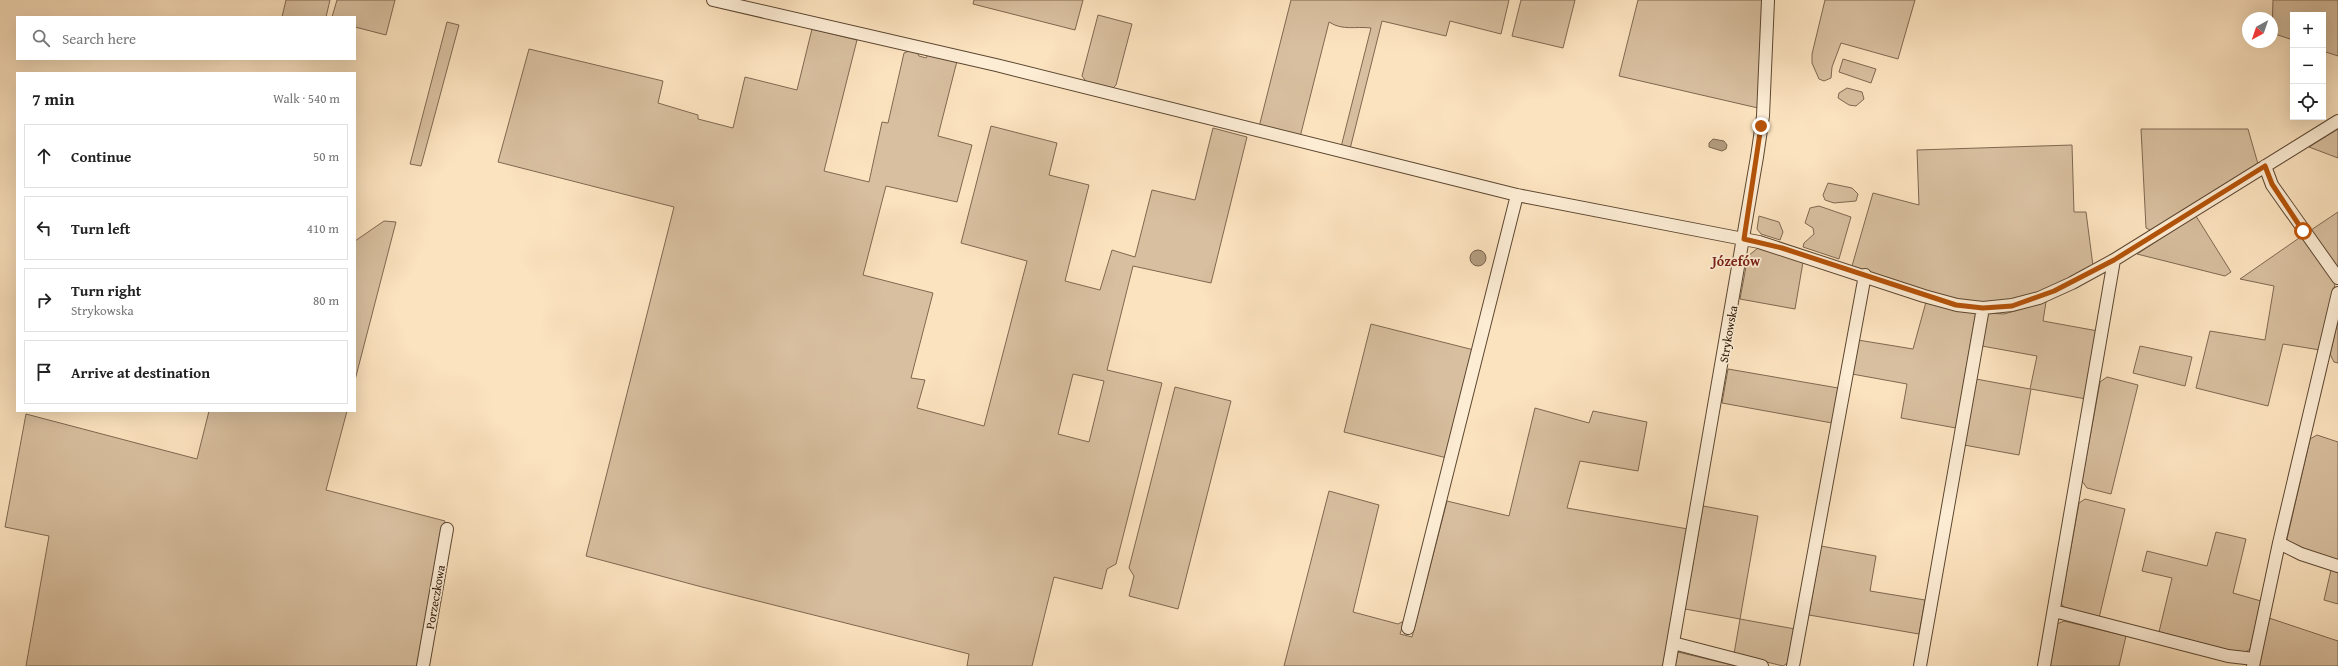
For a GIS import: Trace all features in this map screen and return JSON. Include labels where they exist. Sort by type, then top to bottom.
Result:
[{"type":"street","points":[[713,0],[996,65],[1517,195],[1744,239],[1782,248],[1956,305],[1983,308],[2012,306],[2039,298],[2114,260],[2338,121]]},
{"type":"street","name":"Strykowska","points":[[1670,666],[1744,239],[1763,116],[1768,0]]},
{"type":"street","points":[[2265,166],[2272,184],[2338,278]]},
{"type":"street","points":[[1408,628],[1517,195]]},
{"type":"street","points":[[2044,666],[2114,260]]},
{"type":"street","points":[[1793,666],[1865,275]]},
{"type":"street","points":[[2054,611],[2254,662],[2279,543],[2338,293]]},
{"type":"street","points":[[1920,666],[1983,308]]},
{"type":"street","name":"Porzeczkowa","points":[[423,666],[447,529]]},
{"type":"street","points":[[2279,543],[2301,554],[2338,566]]},
{"type":"street","points":[[1673,643],[1762,666]]},
{"type":"shaded area","points":[[286,0],[330,0],[326,16],[282,16]]},
{"type":"shaded area","points":[[337,0],[395,0],[386,35],[356,27],[356,16],[332,16]]},
{"type":"shaded area","points":[[974,0],[1083,0],[1075,30],[973,4]]},
{"type":"shaded area","points":[[1291,0],[1509,0],[1501,34],[1450,21],[1446,36],[1382,21],[1350,149],[1341,147],[1371,28],[1344,27],[1334,25],[1329,22],[1300,137],[1259,127]]},
{"type":"shaded area","points":[[1521,0],[1575,0],[1563,48],[1512,36]]},
{"type":"shaded area","points":[[1638,0],[1763,0],[1758,108],[1619,76]]},
{"type":"shaded area","points":[[1825,0],[1915,0],[1898,59],[1841,43],[1832,67],[1831,78],[1824,81],[1819,79],[1812,63],[1812,54]]},
{"type":"shaded area","points":[[2273,0],[2338,0],[2338,56],[2326,52],[2326,12],[2290,12],[2290,39],[2278,35],[2278,12],[2273,12]]},
{"type":"shaded area","points":[[1098,15],[1132,24],[1116,85],[1111,90],[1088,84],[1082,76]]},
{"type":"shaded area","points":[[447,22],[459,25],[421,166],[410,164]]},
{"type":"shaded area","points":[[812,29],[857,40],[824,171],[869,182],[882,122],[888,123],[904,53],[909,51],[917,52],[919,56],[926,58],[928,55],[957,61],[938,136],[972,145],[957,202],[886,186],[863,275],[933,293],[911,378],[925,380],[917,408],[984,426],[1027,261],[961,243],[991,126],[1057,143],[1049,175],[1089,185],[1065,281],[1100,290],[1112,250],[1135,257],[1152,190],[1195,200],[1213,128],[1247,137],[1211,283],[1133,266],[1107,370],[1162,383],[1116,564],[1107,569],[1102,589],[1054,577],[1032,666],[967,666],[969,654],[702,587],[586,556],[674,207],[498,162],[529,49],[663,81],[658,103],[698,115],[698,119],[733,128],[745,77],[797,90]],"holes":[[[1073,374],[1104,381],[1089,442],[1058,434]]]},
{"type":"shaded area","points":[[1843,59],[1876,69],[1871,83],[1839,72]]},
{"type":"shaded area","points":[[1847,88],[1862,92],[1864,99],[1856,106],[1849,105],[1838,98],[1839,93]]},
{"type":"shaded area","points":[[2141,129],[2248,129],[2258,164],[2152,231],[2146,228]]},
{"type":"shaded area","points":[[2338,129],[2338,158],[2309,147]]},
{"type":"shaded area","points":[[1713,139],[1724,141],[1727,145],[1726,149],[1722,151],[1709,147],[1709,143]]},
{"type":"shaded area","points":[[2072,145],[2074,212],[2086,212],[2093,266],[2037,294],[2003,303],[1984,303],[1926,291],[1852,266],[1873,193],[1919,205],[1917,150]]},
{"type":"shaded area","points":[[1828,183],[1852,188],[1858,194],[1856,201],[1834,203],[1825,200],[1823,195]]},
{"type":"shaded area","points":[[1819,206],[1851,217],[1839,259],[1803,247],[1804,243],[1814,234],[1813,228],[1805,223],[1810,208]]},
{"type":"shaded area","points":[[2338,212],[2338,269],[2311,230]]},
{"type":"shaded area","points":[[1759,216],[1779,222],[1783,232],[1780,240],[1761,234],[1757,229]]},
{"type":"shaded area","points":[[2196,216],[2231,272],[2225,276],[2137,254]]},
{"type":"shaded area","points":[[384,221],[396,222],[356,376],[356,240]]},
{"type":"shaded area","points":[[2302,236],[2335,284],[2320,350],[2283,344],[2268,406],[2196,388],[2210,331],[2265,340],[2274,286],[2240,279]]},
{"type":"shaded area","points":[[1758,248],[1803,262],[1795,309],[1740,299],[1748,256]]},
{"type":"shaded area","points":[[1475,250],[1481,250],[1486,255],[1484,264],[1481,266],[1475,266],[1470,261],[1470,255]]},
{"type":"shaded area","points":[[1926,302],[1976,312],[1956,428],[1901,418],[1907,384],[1852,374],[1858,340],[1913,349]]},
{"type":"shaded area","points":[[2046,302],[2043,321],[2098,331],[2086,399],[2031,389],[2019,455],[1964,445],[1976,379],[2030,389],[2037,356],[1982,346],[1987,313],[2004,314]]},
{"type":"shaded area","points":[[2338,320],[2338,363],[2334,362],[2330,354]]},
{"type":"shaded area","points":[[1371,324],[1474,350],[1447,458],[1344,432]]},
{"type":"shaded area","points":[[2140,346],[2192,357],[2185,386],[2133,373]]},
{"type":"shaded area","points":[[1728,369],[1838,388],[1832,423],[1722,403]]},
{"type":"shaded area","points":[[2107,377],[2138,385],[2111,494],[2087,488],[2082,481],[2100,382]]},
{"type":"shaded area","points":[[1175,387],[1231,401],[1178,609],[1129,596],[1134,576],[1129,568]]},
{"type":"shaded area","points":[[1535,408],[1589,423],[1593,411],[1647,422],[1638,471],[1580,461],[1567,508],[1688,529],[1664,666],[1284,666],[1329,491],[1379,505],[1353,612],[1398,624],[1404,621],[1400,634],[1412,637],[1447,501],[1509,516]]},
{"type":"shaded area","points":[[209,412],[347,412],[326,490],[445,521],[420,666],[26,666],[49,536],[5,527],[26,414],[197,459]]},
{"type":"shaded area","points":[[2317,435],[2338,442],[2338,560],[2291,545],[2287,539],[2310,439]]},
{"type":"shaded area","points":[[2085,499],[2125,509],[2099,618],[2065,609],[2061,603],[2079,503]]},
{"type":"shaded area","points":[[1703,506],[1758,516],[1740,619],[1685,609]]},
{"type":"shaded area","points":[[2216,532],[2246,539],[2233,593],[2261,601],[2250,649],[2243,654],[2159,632],[2172,578],[2142,571],[2147,551],[2207,566]]},
{"type":"shaded area","points":[[1821,546],[1876,556],[1870,591],[1925,600],[1919,634],[1809,615]]},
{"type":"shaded area","points":[[2331,570],[2338,572],[2338,604],[2324,600]]},
{"type":"shaded area","points":[[2269,618],[2338,641],[2338,666],[2257,666]]},
{"type":"shaded area","points":[[1740,619],[1795,629],[1789,662],[1783,666],[1734,654]]},
{"type":"shaded area","points":[[2064,621],[2126,636],[2119,666],[2050,666],[2057,624]]},
{"type":"shaded area","points":[[1678,652],[1736,666],[1675,666]]},
{"type":"district","name":"Józefów","points":[[1736,261]]},
{"type":"route","points":[[1761,126],[1744,239],[1782,248],[1924,296],[1956,305],[1983,308],[2012,306],[2039,298],[2072,283],[2114,260],[2265,166],[2267,176],[2303,231]]}]
